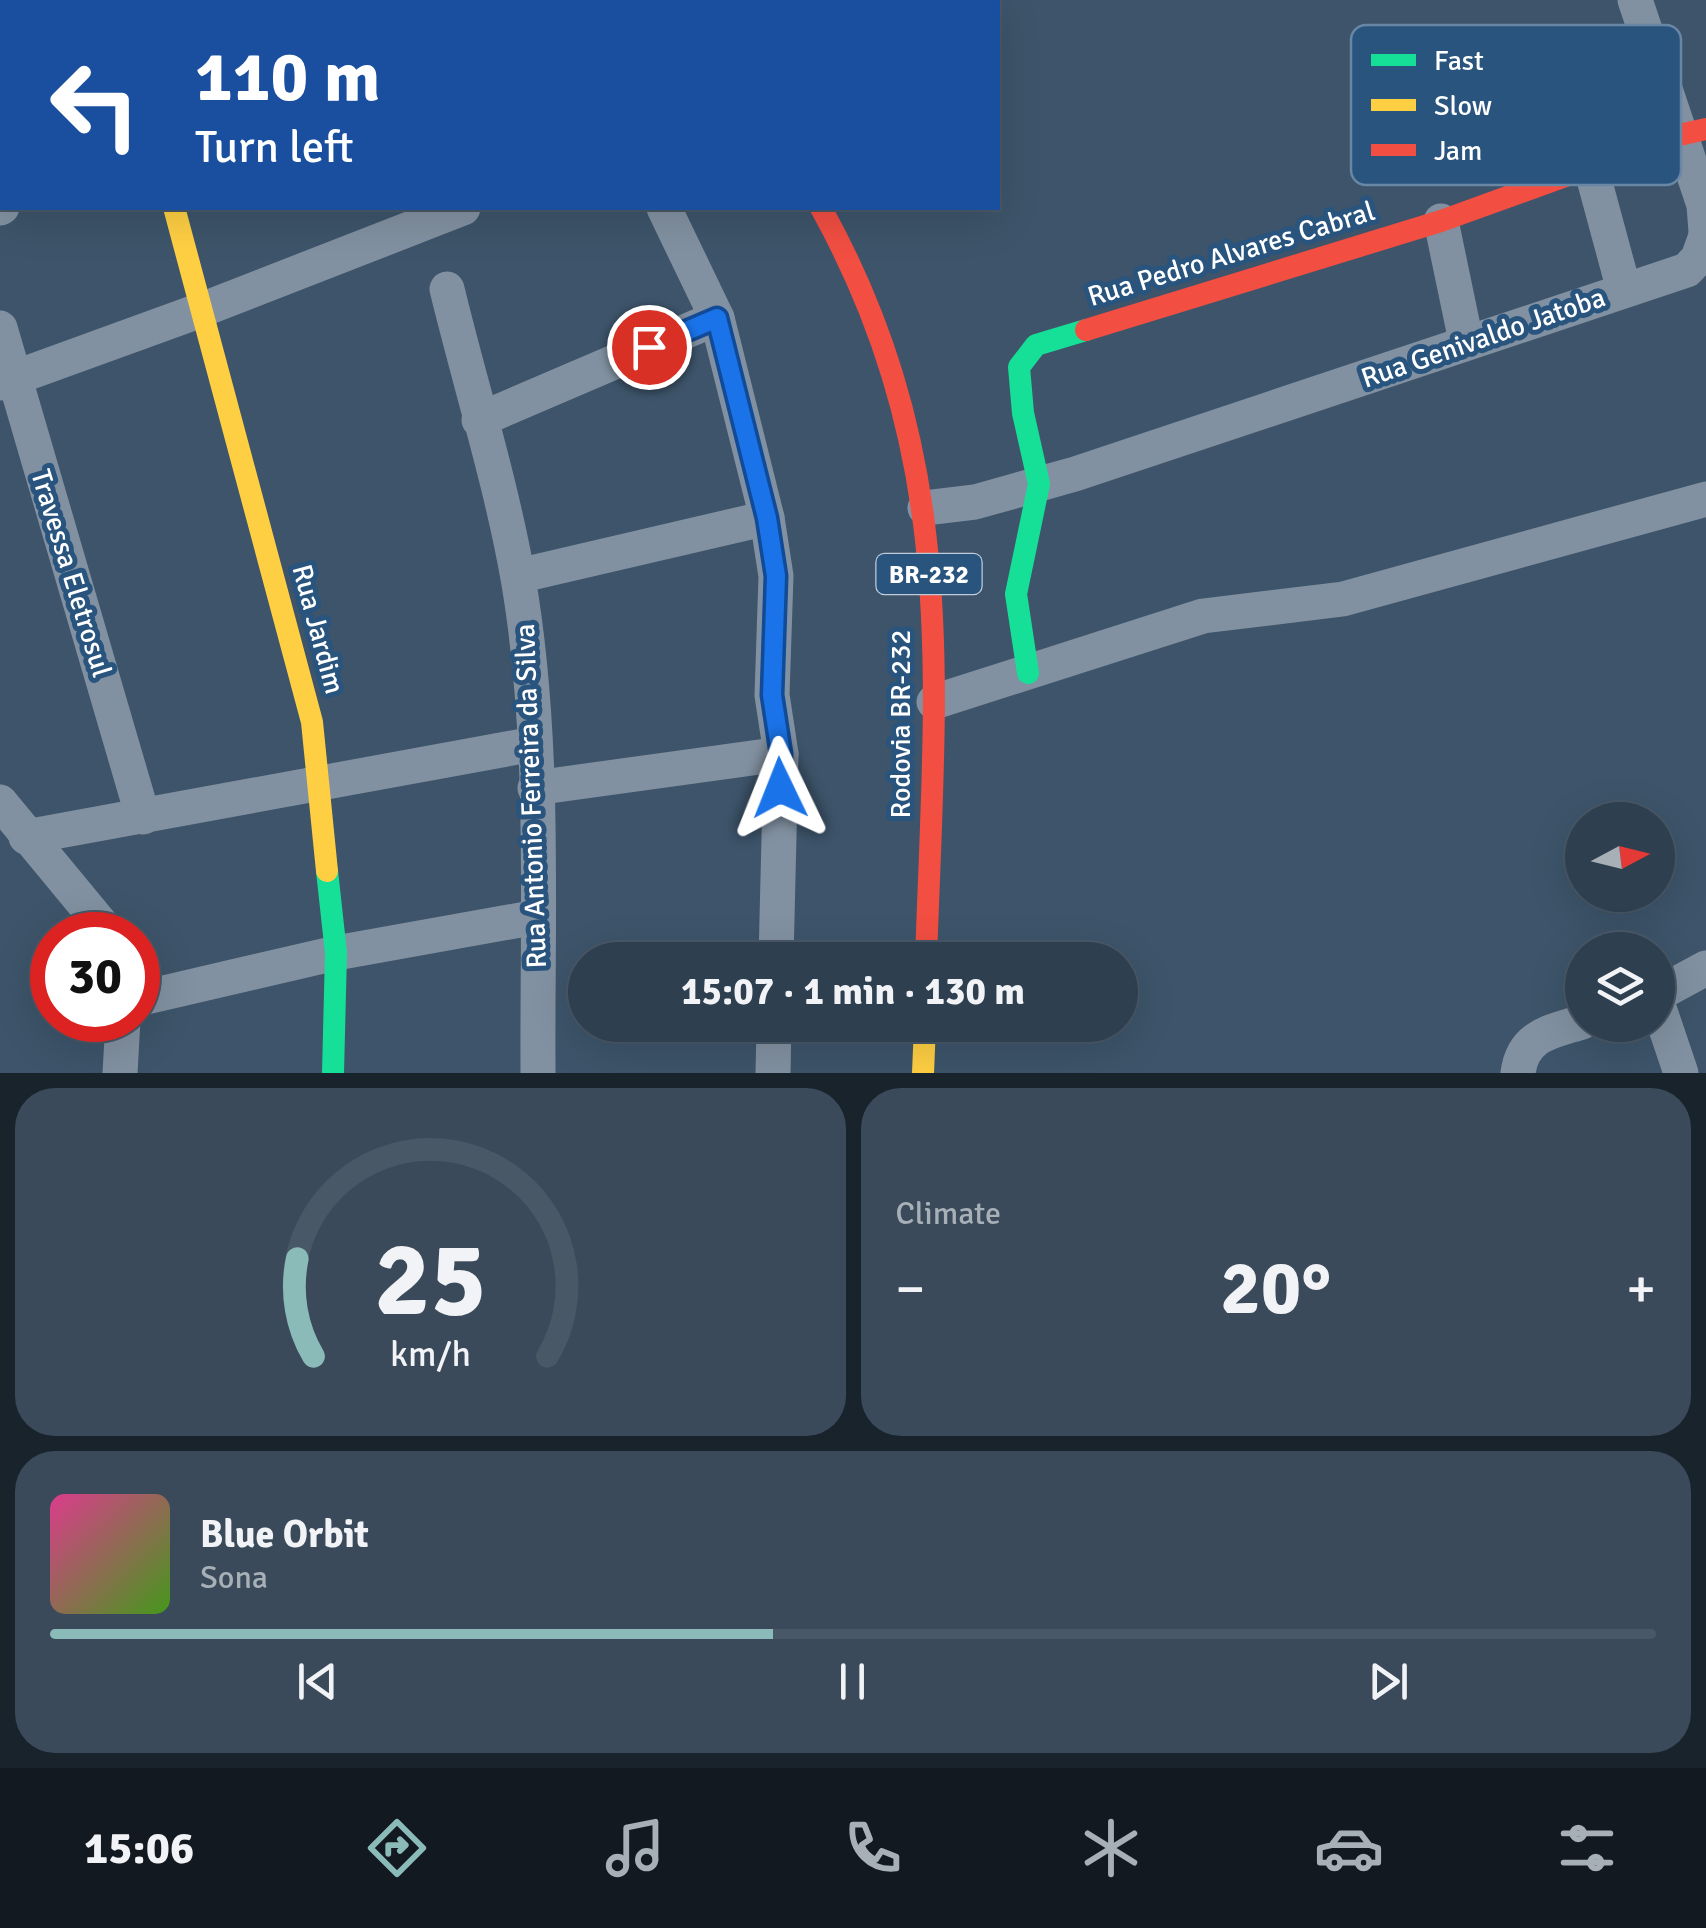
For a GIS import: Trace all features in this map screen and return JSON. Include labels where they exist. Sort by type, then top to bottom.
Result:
[{"type":"main road","name":"Rua Pedro Alvares Cabral","points":[[1039,484],[1023,413],[1019,367],[1036,345],[1441,221],[1543,185]]},
{"type":"main road","name":"Rodovia BR-232","points":[[822,210],[862,284],[902,405],[925,508],[934,702],[927,942]]},
{"type":"main road","name":"Rua Jardim","points":[[175,211],[312,722],[336,953],[333,1073]]},
{"type":"main road","points":[[1028,673],[1016,594],[1039,484]]},
{"type":"main road","points":[[923,1073],[924,1042]]},
{"type":"street","name":"Rua Genivaldo Jatoba","points":[[1635,0],[1646,25]]},
{"type":"street","name":"Rua Genivaldo Jatoba","points":[[925,508],[974,502],[1039,484],[1687,270],[1698,258],[1706,234],[1692,132],[1681,107]]},
{"type":"street","points":[[1596,185],[1624,290]]},
{"type":"street","points":[[7,380],[204,309],[457,210]]},
{"type":"street","points":[[665,210],[717,318],[767,518],[776,576],[772,695],[781,754],[776,942]]},
{"type":"street","points":[[1441,221],[1466,341]]},
{"type":"street","name":"Rua Antonio Ferreira da Silva","points":[[447,289],[518,576],[534,744],[538,1073]]},
{"type":"street","points":[[479,420],[717,318]]},
{"type":"street","name":"Travessa Eletrosul","points":[[0,328],[7,380],[143,818]]},
{"type":"street","points":[[934,702],[1204,616],[1343,598],[1706,499]]},
{"type":"street","points":[[518,576],[767,518]]},
{"type":"street","points":[[26,836],[143,818],[534,744]]},
{"type":"street","points":[[535,788],[781,754]]},
{"type":"street","points":[[0,802],[90,912]]},
{"type":"street","points":[[160,993],[336,953],[537,917]]},
{"type":"street","points":[[1675,985],[1706,968]]},
{"type":"street","points":[[1518,1073],[1522,1053],[1532,1038],[1565,1027]]},
{"type":"street","points":[[120,1073],[122,1042]]},
{"type":"street","points":[[773,1073],[774,1042]]},
{"type":"street","points":[[1671,1042],[1681,1073]]},
{"type":"traffic: fast","points":[[1028,673],[1016,594],[1039,484],[1023,413],[1019,367],[1036,345],[1086,330]]},
{"type":"traffic: fast","points":[[327,871],[336,953],[333,1073]]},
{"type":"traffic: slow","points":[[175,211],[312,722],[327,871]]},
{"type":"traffic: slow","points":[[923,1073],[924,1042]]},
{"type":"traffic: jam","points":[[1681,135],[1706,129]]},
{"type":"traffic: jam","points":[[1086,330],[1441,221],[1541,185]]},
{"type":"traffic: jam","points":[[822,210],[866,302],[898,393],[918,484],[929,575],[934,667],[927,942]]},
{"type":"route","points":[[649,347],[717,318],[767,518],[776,576],[772,695],[781,754],[780,788]]}]
